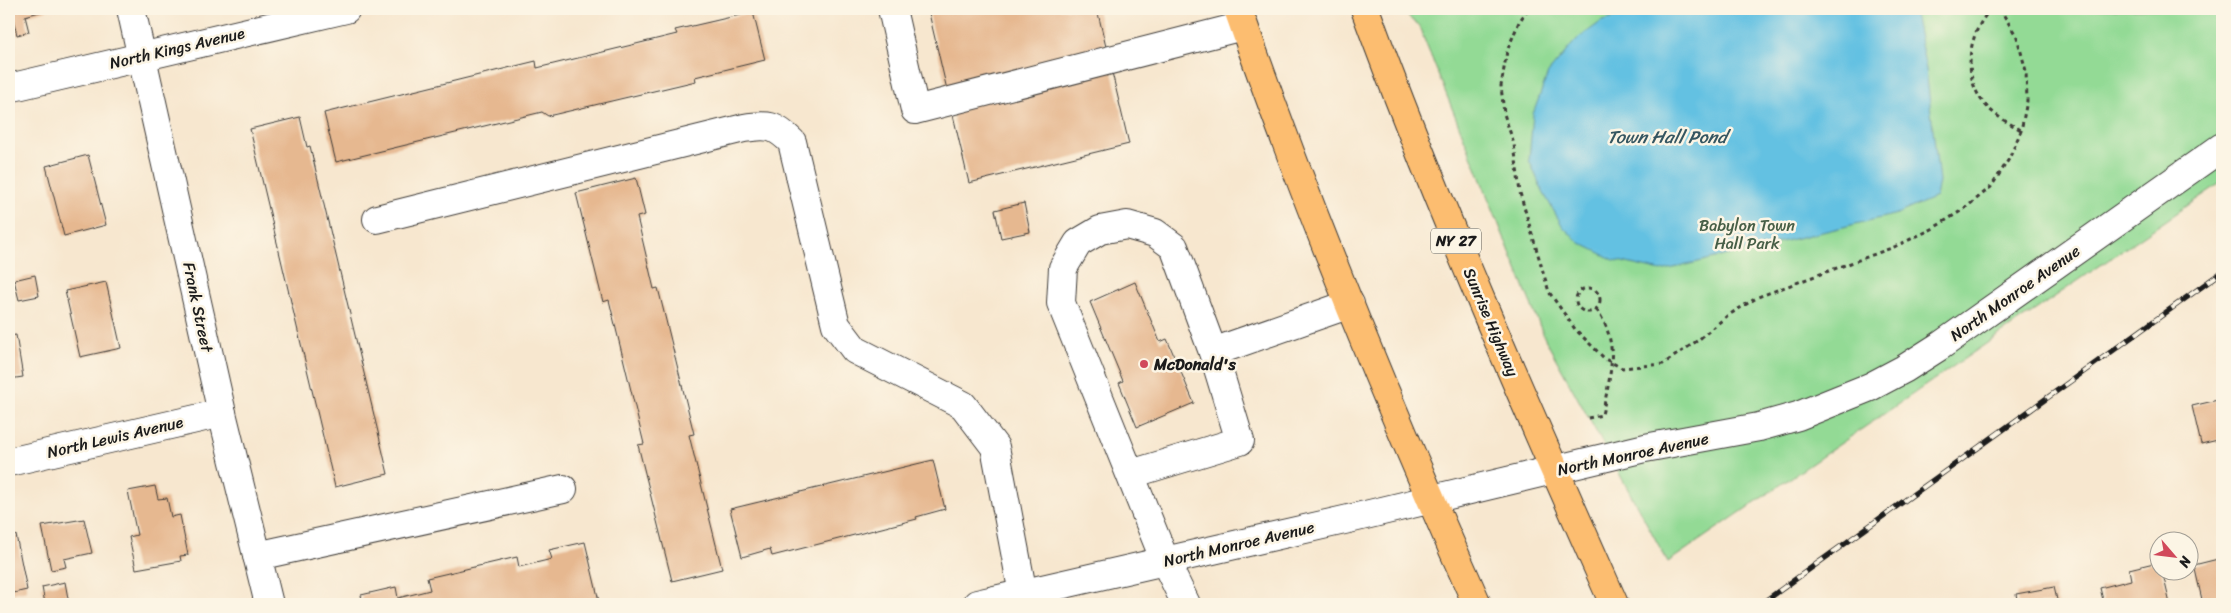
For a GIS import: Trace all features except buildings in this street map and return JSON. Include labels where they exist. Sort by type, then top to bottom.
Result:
[{"type":"highway","name":"Sunrise Highway","points":[[1365,9],[1396,93],[1446,217],[1554,470],[1614,604]]},
{"type":"highway","points":[[1240,17],[1350,304],[1477,604]]},
{"type":"street","name":"Frank Street","points":[[130,9],[143,56],[222,413],[269,604]]},
{"type":"street","name":"North Kings Avenue","points":[[9,88],[346,9]]},
{"type":"street","points":[[892,9],[915,110],[1240,17]]},
{"type":"street","points":[[376,218],[744,128],[765,125],[780,130],[792,142],[836,325],[856,350],[963,405],[995,447],[1023,594]]},
{"type":"street","name":"North Monroe Avenue","points":[[977,604],[1645,448],[1759,427],[1798,416],[1870,387],[1904,369],[1940,346],[2222,147]]},
{"type":"street","points":[[1131,474],[1240,441],[1214,352],[1174,247],[1155,233],[1127,225],[1100,230],[1078,243],[1063,268],[1061,303],[1165,561],[1186,604]]},
{"type":"street","points":[[1214,352],[1350,304]]},
{"type":"street","name":"North Lewis Avenue","points":[[9,462],[222,413]]},
{"type":"street","points":[[257,556],[563,489]]},
{"type":"path","points":[[1528,9],[1519,22],[1507,51],[1501,86],[1504,114],[1514,144],[1520,193],[1550,292],[1575,329],[1605,359],[1622,368],[1664,364],[1728,316],[1758,297],[1894,247],[1932,229],[1964,209],[1991,187],[2009,159],[2021,131],[2028,101],[2026,70],[2017,37],[2000,9]]},
{"type":"path","points":[[1991,9],[1985,15],[1977,31],[1969,54],[1972,79],[1982,102],[1996,116],[2021,131]]},
{"type":"path","points":[[1584,288],[1596,291],[1600,298],[1596,309],[1589,312],[1578,308],[1576,300],[1578,293],[1584,288]]},
{"type":"path","points":[[1588,418],[1602,414],[1612,363],[1610,335],[1606,322],[1596,309]]},
{"type":"green space","name":"Babylon Town Hall Park","points":[[1405,9],[2222,9],[2222,182],[1668,562],[1545,339],[1418,24],[1409,18]]},
{"type":"water","name":"Town Hall Pond","points":[[1653,9],[1912,9],[1916,19],[1926,69],[1939,181],[1936,197],[1897,214],[1661,271],[1614,260],[1580,243],[1563,227],[1543,192],[1529,160],[1533,114],[1548,73],[1576,40],[1602,21]]},
{"type":"railway","points":[[1761,604],[2222,272]]},
{"type":"place","name":"McDonald's","points":[[1144,364]]}]
